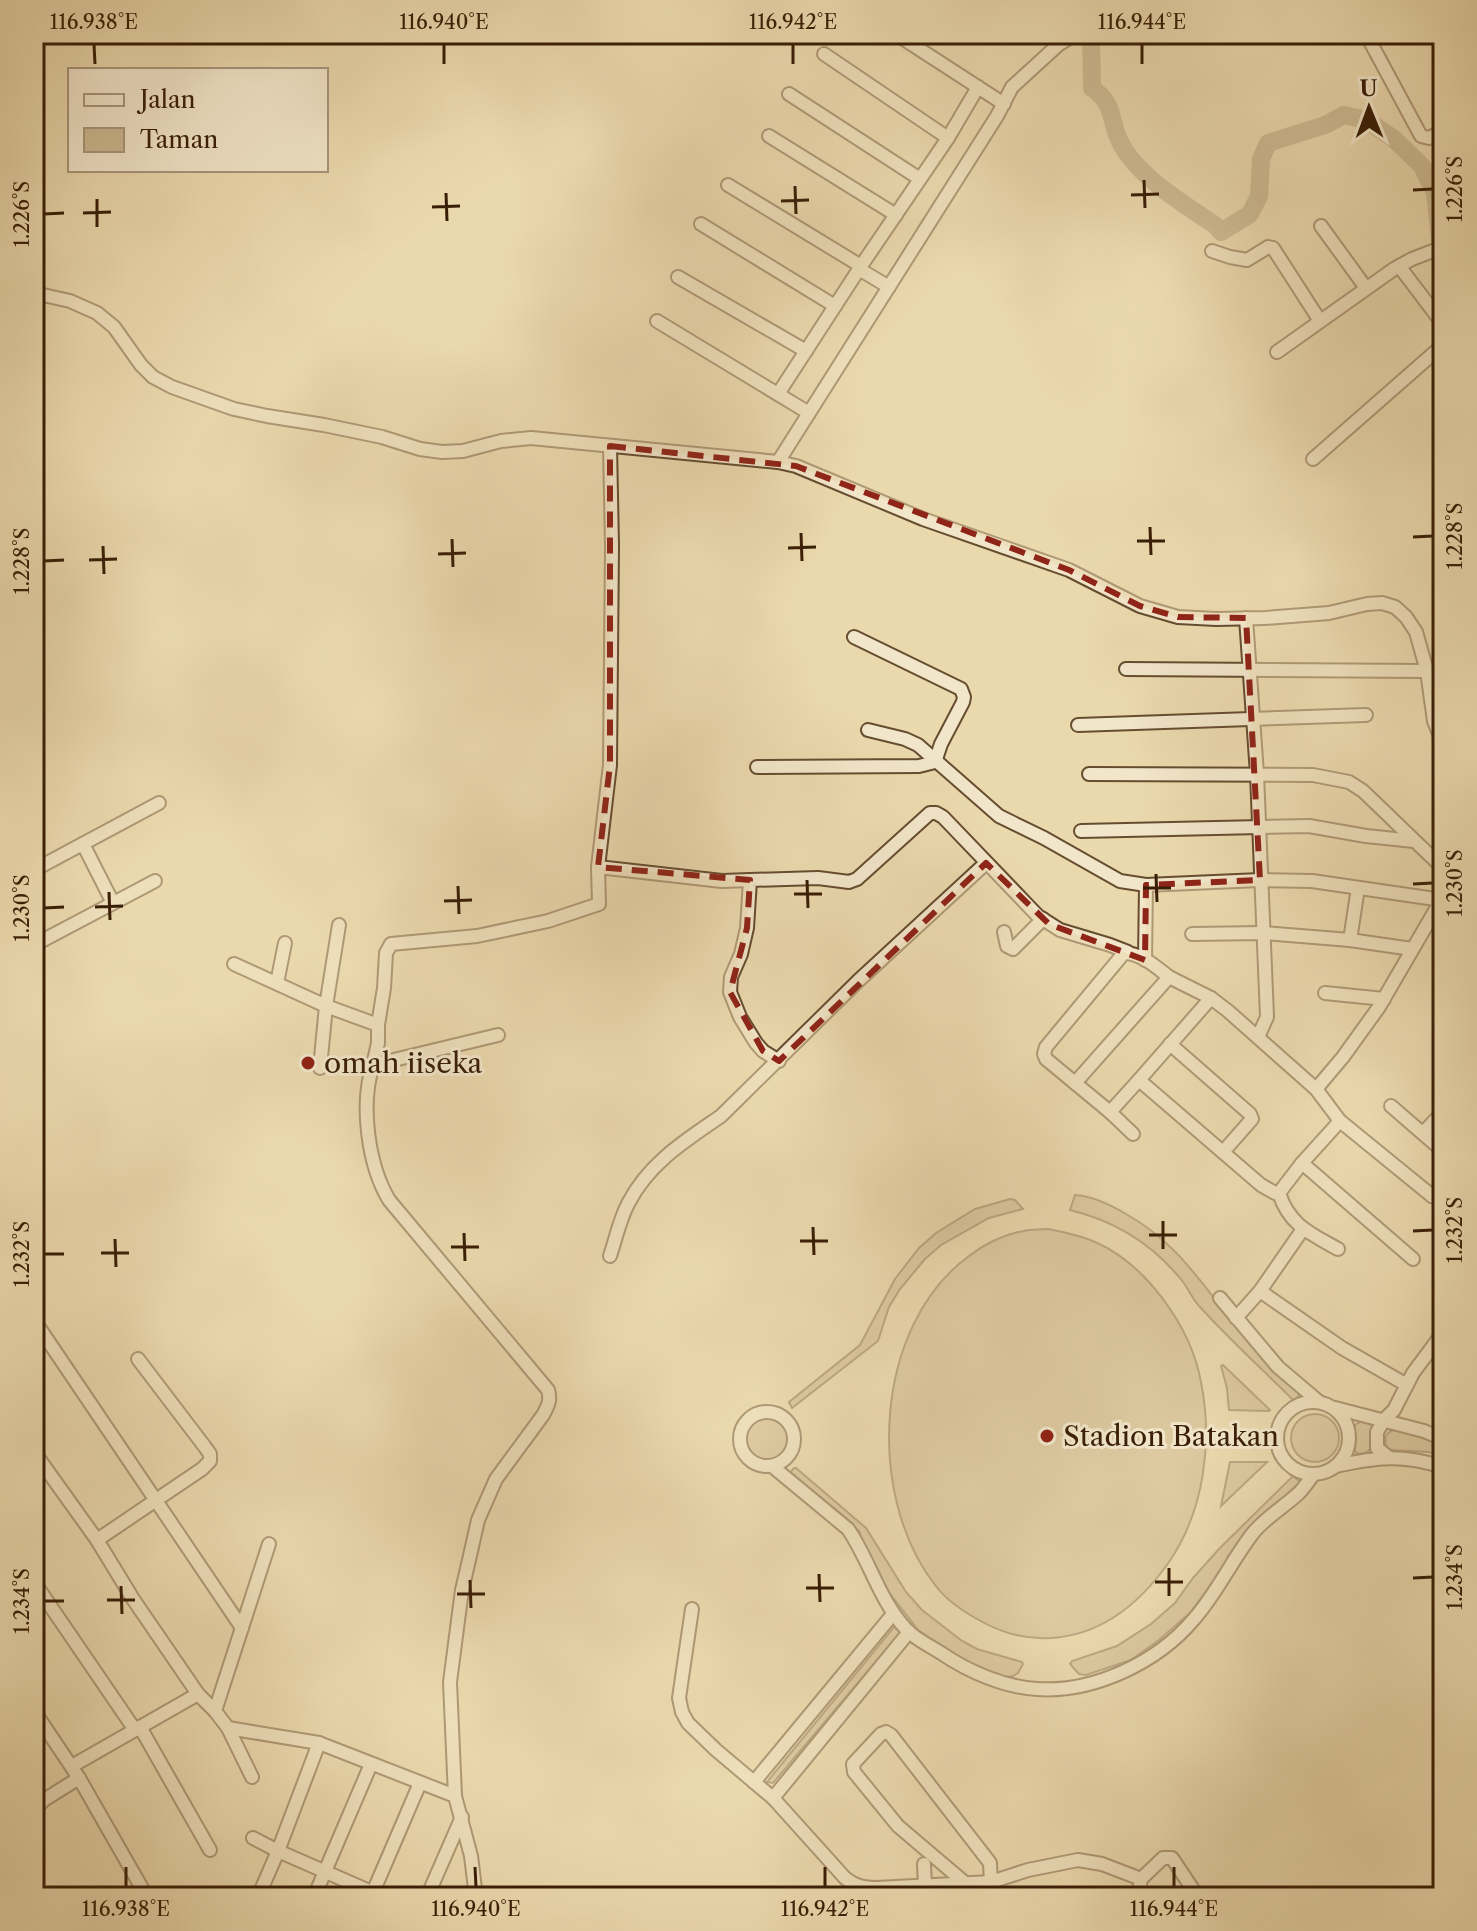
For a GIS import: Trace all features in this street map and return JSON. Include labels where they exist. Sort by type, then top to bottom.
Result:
[{"type":"street","points":[[896,34],[1004,104]]},
{"type":"street","points":[[778,462],[1012,87],[1058,45],[1084,34]]},
{"type":"street","points":[[1366,34],[1421,136],[1429,138],[1443,131]]},
{"type":"street","points":[[1435,34],[1443,51]]},
{"type":"street","points":[[824,54],[948,138]]},
{"type":"street","points":[[778,394],[948,138],[978,87]]},
{"type":"street","points":[[789,94],[920,179]]},
{"type":"street","points":[[769,136],[896,215]]},
{"type":"street","points":[[728,185],[889,287]]},
{"type":"street","points":[[701,224],[835,306]]},
{"type":"street","points":[[1321,226],[1366,288]]},
{"type":"street","points":[[1212,251],[1247,260],[1268,247],[1273,248],[1320,321]]},
{"type":"street","points":[[1277,352],[1399,266],[1443,247]]},
{"type":"street","points":[[1399,266],[1443,324]]},
{"type":"street","points":[[678,277],[806,351]]},
{"type":"street","points":[[34,293],[70,301],[97,313],[114,327],[153,377],[234,409],[324,425],[442,452],[531,438],[778,462],[796,466],[923,519],[1069,570],[1140,606],[1178,617],[1216,619],[1329,613],[1382,603],[1395,607],[1416,632],[1427,671],[1434,721],[1443,744]]},
{"type":"street","points":[[657,321],[809,413]]},
{"type":"street","points":[[1313,459],[1441,352]]},
{"type":"street","points":[[476,1897],[471,1856],[455,1796],[450,1682],[462,1590],[478,1520],[496,1479],[543,1415],[550,1396],[383,1189],[376,1175],[366,1106],[378,1043],[386,953],[391,944],[477,936],[548,921],[599,904],[598,867],[610,765],[610,446]]},
{"type":"street","points":[[1246,618],[1257,774],[1263,1027]]},
{"type":"street","points":[[854,637],[961,689],[963,702],[935,762]]},
{"type":"street","points":[[1126,669],[1427,671]]},
{"type":"street","points":[[1078,725],[1366,715]]},
{"type":"street","points":[[868,730],[918,745],[999,816],[1120,881],[1146,885],[1312,881],[1442,898],[1384,999],[1316,1089]]},
{"type":"street","points":[[757,767],[919,766],[935,762]]},
{"type":"street","points":[[1089,774],[1313,775],[1349,782],[1363,791],[1443,868]]},
{"type":"street","points":[[34,870],[159,803]]},
{"type":"street","points":[[598,867],[722,881],[818,878],[849,882],[857,879],[930,813],[936,813],[1043,919],[1060,930],[1097,940],[1145,960],[1169,977],[1263,1027],[1340,1121],[1438,1199],[1443,1184]]},
{"type":"street","points":[[1081,831],[1309,826],[1414,841]]},
{"type":"street","points":[[83,844],[113,903]]},
{"type":"street","points":[[610,1256],[627,1204],[651,1169],[721,1116],[858,981],[986,863]]},
{"type":"street","points":[[750,880],[747,928],[731,977],[730,992],[740,1017],[756,1043],[779,1061]]},
{"type":"street","points":[[34,945],[155,881]]},
{"type":"street","points":[[1145,960],[1146,885]]},
{"type":"street","points":[[1350,940],[1358,888]]},
{"type":"street","points":[[1004,932],[1007,946],[1013,949],[1043,919]]},
{"type":"street","points":[[320,1068],[339,925]]},
{"type":"street","points":[[1192,934],[1263,933],[1412,949]]},
{"type":"street","points":[[277,983],[285,943]]},
{"type":"street","points":[[1128,952],[1046,1047],[1044,1054],[1133,1134]]},
{"type":"street","points":[[234,964],[326,1006],[378,1025]]},
{"type":"street","points":[[1075,1083],[1169,977]]},
{"type":"street","points":[[1325,993],[1384,999]]},
{"type":"street","points":[[1110,1112],[1211,998]]},
{"type":"street","points":[[373,1065],[498,1035]]},
{"type":"street","points":[[1170,1044],[1250,1114],[1252,1119],[1223,1152]]},
{"type":"street","points":[[1139,1080],[1261,1185],[1279,1193]]},
{"type":"street","points":[[1391,1106],[1443,1151]]},
{"type":"street","points":[[1423,1133],[1443,1112]]},
{"type":"street","points":[[1279,1193],[1340,1121]]},
{"type":"street","points":[[1302,1163],[1413,1259]]},
{"type":"street","points":[[1279,1193],[1283,1206],[1303,1229],[1338,1249]]},
{"type":"street","points":[[1236,1318],[1260,1291],[1303,1229]]},
{"type":"street","points":[[1260,1291],[1342,1348],[1407,1385]]},
{"type":"street","points":[[1220,1298],[1278,1367],[1318,1401],[1443,1439]]},
{"type":"street","points":[[34,1320],[242,1628]]},
{"type":"street","points":[[1388,1457],[1377,1448],[1377,1432],[1394,1410],[1413,1373],[1439,1338]]},
{"type":"street","points":[[97,1540],[210,1461],[210,1454],[138,1359]]},
{"type":"street","points":[[1318,1401],[1296,1405],[1280,1421],[1277,1431],[1279,1452],[1293,1468],[1314,1474],[1336,1466],[1388,1457],[1420,1460],[1443,1467]]},
{"type":"street","points":[[1334,1408],[1344,1418],[1349,1430],[1349,1444],[1336,1466]]},
{"type":"street","points":[[772,1466],[788,1457],[792,1450],[793,1433],[785,1419],[771,1412],[763,1412],[744,1425],[740,1441],[742,1451],[749,1460],[762,1466],[772,1466],[848,1529],[893,1614],[909,1632],[958,1664],[1010,1685],[1039,1689],[1079,1686],[1135,1666],[1156,1653],[1195,1618],[1254,1532],[1298,1494],[1314,1474]]},
{"type":"street","points":[[34,1452],[97,1540],[198,1694],[228,1728],[252,1777]]},
{"type":"street","points":[[215,1711],[269,1544]]},
{"type":"street","points":[[34,1582],[137,1728],[210,1850]]},
{"type":"street","points":[[692,1609],[679,1698],[688,1723],[773,1798],[853,1885],[877,1888],[991,1882],[1028,1870],[1078,1860],[1102,1864],[1141,1889]]},
{"type":"street","points":[[754,1782],[893,1614]]},
{"type":"street","points":[[773,1798],[909,1632]]},
{"type":"street","points":[[34,1810],[76,1772],[137,1728],[198,1694]]},
{"type":"street","points":[[34,1711],[76,1772],[147,1897]]},
{"type":"street","points":[[228,1728],[319,1743],[455,1796]]},
{"type":"street","points":[[964,1882],[898,1826],[854,1772],[853,1764],[881,1734],[886,1732],[891,1735],[990,1863],[993,1897]]},
{"type":"street","points":[[258,1897],[319,1743]]},
{"type":"street","points":[[314,1897],[371,1764]]},
{"type":"street","points":[[253,1838],[375,1895],[420,1783]]},
{"type":"street","points":[[427,1897],[462,1817]]},
{"type":"street","points":[[1127,1897],[1141,1889],[1163,1858],[1172,1858],[1198,1897]]},
{"type":"street","points":[[924,1864],[925,1886]]},
{"type":"highlighted area","points":[[610,446],[796,466],[1069,570],[1140,606],[1178,617],[1246,618],[1260,880],[1146,885],[1145,960],[1049,924],[986,863],[779,1061],[763,1051],[730,992],[747,928],[750,880],[598,867],[610,765]]},
{"type":"green space","points":[[1075,1195],[1108,1204],[1144,1225],[1173,1249],[1249,1341],[1300,1393],[1296,1399],[1292,1399],[1211,1319],[1172,1269],[1146,1246],[1118,1228],[1070,1210]]},
{"type":"green space","points":[[1010,1199],[1023,1209],[989,1218],[941,1245],[900,1289],[889,1307],[878,1341],[792,1408],[789,1402],[860,1345],[895,1279],[919,1248],[936,1233],[975,1209]]},
{"type":"green space","name":"Stadion Batakan","points":[[1048,1229],[1095,1242],[1132,1265],[1148,1281],[1177,1319],[1196,1361],[1205,1405],[1206,1428],[1198,1498],[1181,1542],[1158,1577],[1133,1603],[1103,1623],[1070,1636],[1031,1638],[986,1624],[954,1604],[935,1585],[912,1548],[897,1505],[890,1460],[890,1413],[898,1367],[914,1324],[937,1286],[969,1256],[988,1244],[1017,1232]]},
{"type":"green space","points":[[1223,1365],[1270,1410],[1229,1410]]},
{"type":"green space","points":[[1315,1414],[1332,1421],[1339,1438],[1332,1455],[1315,1462],[1298,1455],[1291,1438],[1298,1421]]},
{"type":"green space","points":[[766,1416],[783,1423],[790,1440],[783,1457],[766,1464],[749,1457],[742,1440],[749,1423]]},
{"type":"green space","points":[[1362,1421],[1372,1424],[1374,1440],[1367,1452],[1356,1453],[1355,1425]]},
{"type":"green space","points":[[1396,1429],[1443,1445],[1443,1457],[1429,1452],[1387,1448],[1386,1436]]},
{"type":"green space","points":[[1230,1462],[1267,1462],[1221,1506]]},
{"type":"green space","points":[[794,1468],[866,1528],[906,1592],[922,1610],[977,1649],[1022,1662],[1018,1673],[1007,1677],[992,1674],[919,1631],[887,1590],[868,1557],[859,1531],[790,1475]]},
{"type":"green space","points":[[1293,1476],[1300,1482],[1253,1526],[1228,1556],[1223,1569],[1190,1613],[1159,1640],[1131,1660],[1086,1675],[1079,1674],[1070,1664],[1117,1646],[1151,1624],[1175,1603],[1219,1549]]},
{"type":"green space","points":[[894,1627],[901,1632],[773,1783],[767,1782]]},
{"type":"waterway","points":[[1091,34],[1092,88],[1109,107],[1120,142],[1128,155],[1163,189],[1221,232],[1250,214],[1259,196],[1261,159],[1268,143],[1325,125],[1344,115],[1366,120],[1394,139],[1422,166],[1435,193],[1443,267]]},
{"type":"place","name":"omah iiseka","points":[[308,1063]]},
{"type":"place","name":"Stadion Batakan","points":[[1047,1436]]}]
